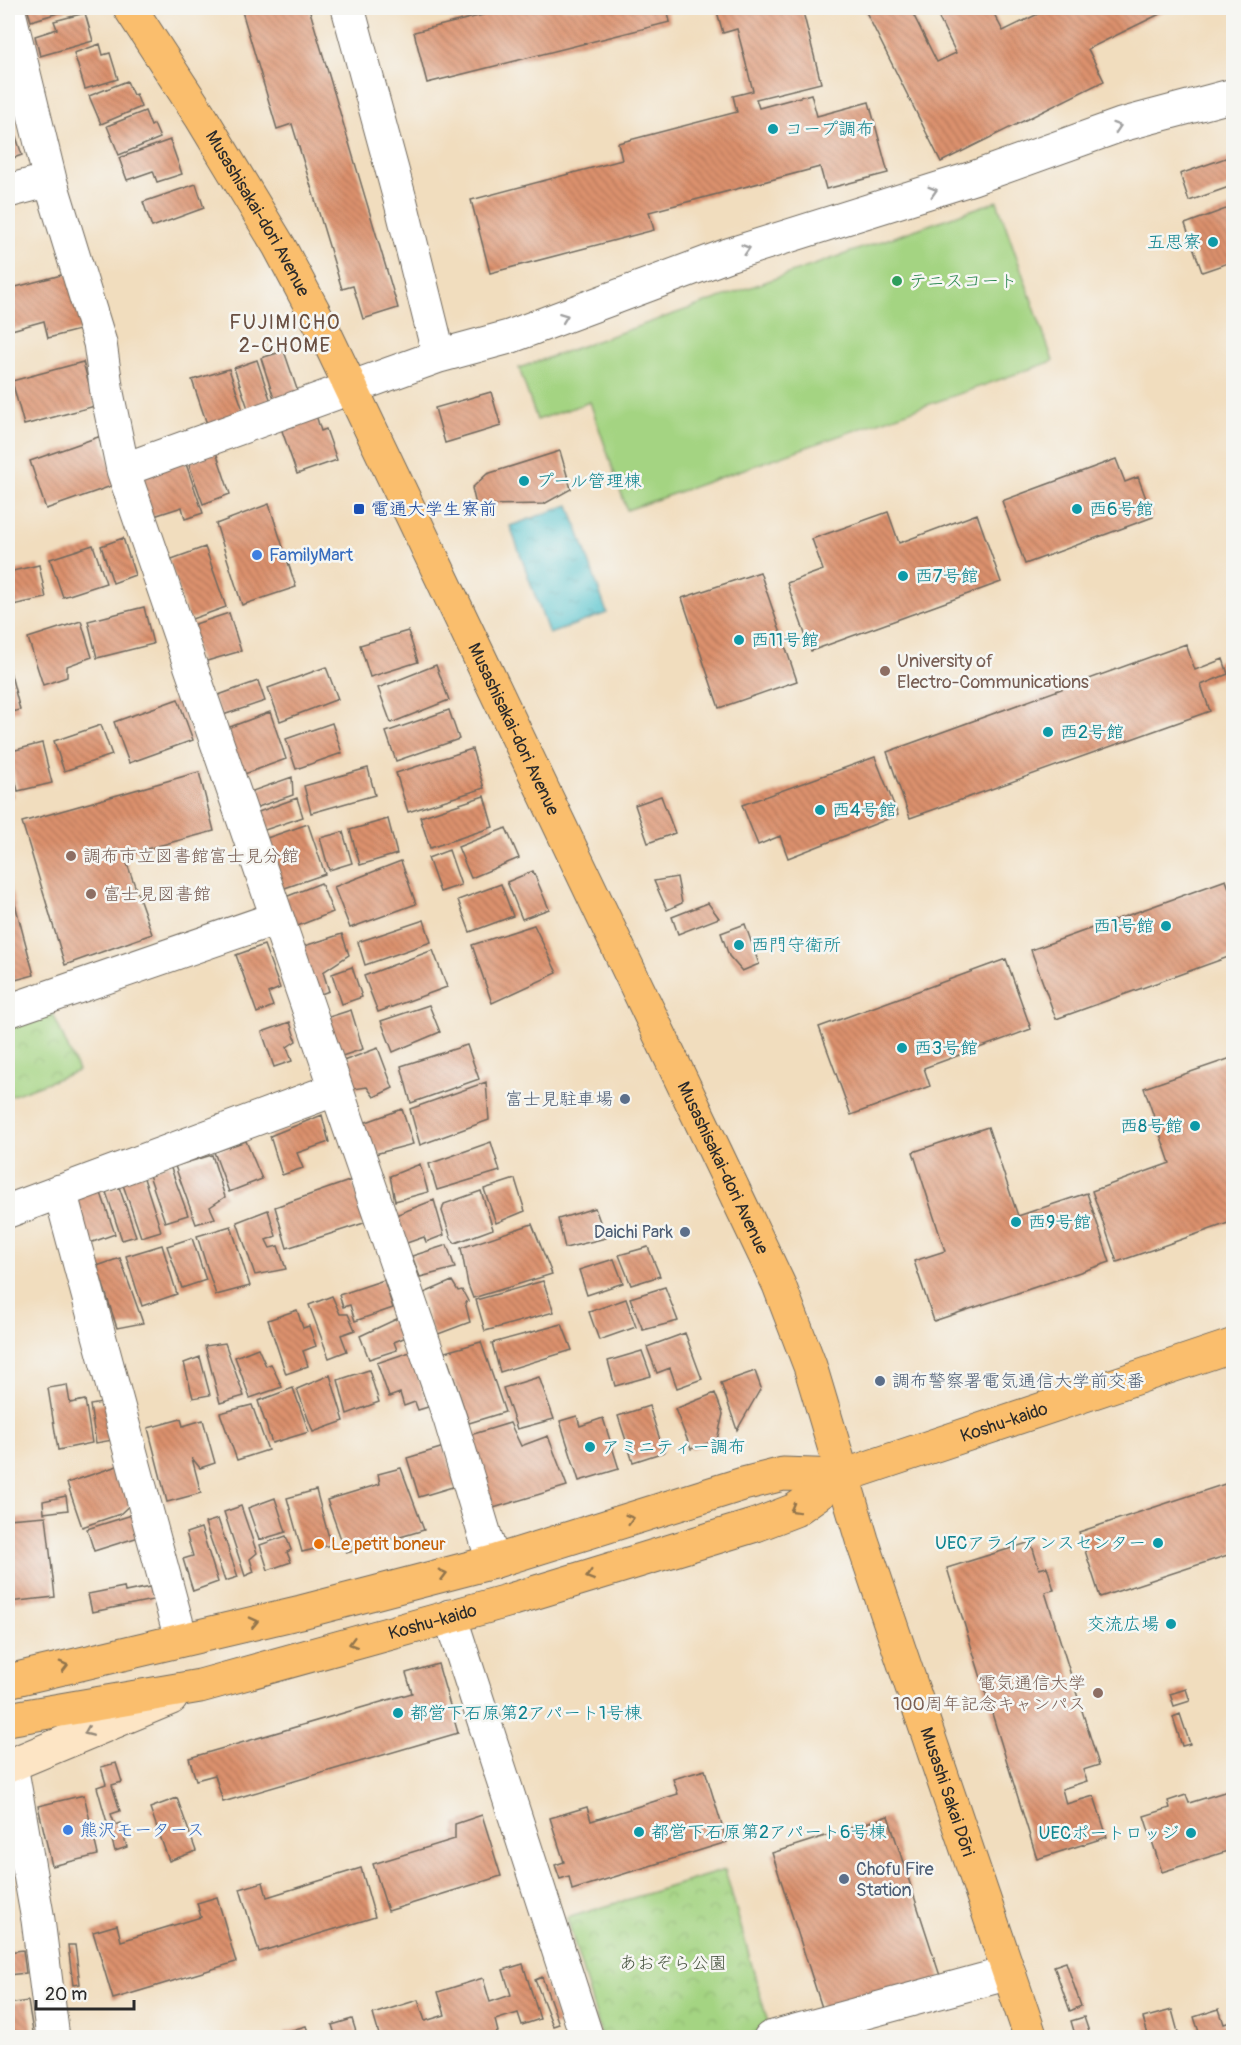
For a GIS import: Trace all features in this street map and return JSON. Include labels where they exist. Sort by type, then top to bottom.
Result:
[{"type":"main road","name":"Musashisakai-dori Avenue","points":[[130,8],[201,117],[279,246],[352,388],[779,1285],[810,1366],[843,1476]]},
{"type":"main road","name":"Koshu-kaido","points":[[8,1719],[200,1686],[507,1601],[756,1525],[795,1510],[843,1476],[1233,1345]]},
{"type":"main road","name":"Koshu-kaido","points":[[8,1681],[301,1612],[493,1562],[743,1484],[783,1474],[843,1476]]},
{"type":"main road","name":"Musashi Sakai Dōri","points":[[843,1476],[862,1540],[1031,2037]]},
{"type":"main road","points":[[9,1766],[200,1686]]},
{"type":"street","points":[[8,8],[50,180],[100,343],[107,393],[123,470],[450,1419],[493,1562]]},
{"type":"street","points":[[348,8],[401,203],[439,356]]},
{"type":"street","points":[[123,470],[439,356],[509,337],[728,255],[973,178],[1121,125],[1233,95]]},
{"type":"street","points":[[8,191],[50,180]]},
{"type":"street","points":[[8,1011],[277,918]]},
{"type":"street","points":[[8,1211],[336,1089]]},
{"type":"street","points":[[60,1191],[181,1639]]},
{"type":"street","points":[[450,1616],[587,2037]]},
{"type":"street","points":[[9,1766],[38,1920],[53,2037]]},
{"type":"street","points":[[770,2037],[1009,1972]]},
{"type":"green space","name":"テニスコート","points":[[997,201],[1053,361],[627,510],[590,402],[537,420],[519,368]]},
{"type":"green space","points":[[51,1009],[78,1071],[8,1097],[8,1022]]},
{"type":"green space","name":"あおぞら公園","points":[[725,1870],[772,2037],[602,2037],[567,1918]]},
{"type":"water","points":[[569,505],[607,613],[549,634],[510,526]]},
{"type":"building","points":[[27,8],[75,8],[31,21]]},
{"type":"building","points":[[241,8],[309,8],[398,308],[363,319],[353,286],[342,289],[292,124],[277,129]]},
{"type":"building","points":[[511,8],[667,8],[670,22],[427,83],[414,32]]},
{"type":"building","name":"コープ調布","points":[[716,8],[802,8],[821,83],[756,99],[759,108],[811,94],[817,116],[869,102],[888,173],[826,189],[820,167],[649,212],[654,230],[490,273],[471,200],[622,160],[618,143],[737,112],[733,96],[753,91],[737,29],[723,33]]},
{"type":"building","points":[[864,8],[910,8],[937,62],[956,53],[934,8],[991,8],[1003,31],[1050,8],[1172,8],[1088,49],[1104,81],[941,162]]},
{"type":"building","points":[[85,13],[93,41],[40,56],[35,36],[57,29],[54,21]]},
{"type":"building","points":[[100,44],[103,55],[110,53],[118,79],[85,89],[74,53]]},
{"type":"building","points":[[127,81],[141,107],[101,124],[89,96]]},
{"type":"building","points":[[145,111],[151,126],[154,124],[160,138],[119,155],[107,126]]},
{"type":"building","points":[[8,112],[22,155],[8,160]]},
{"type":"building","points":[[170,140],[182,174],[157,182],[153,171],[127,180],[119,158]]},
{"type":"building","name":"五思寮","points":[[1234,155],[1234,198],[1229,187],[1189,201],[1180,174]]},
{"type":"building","points":[[196,184],[204,208],[152,227],[143,202]]},
{"type":"building","name":"五思寮","points":[[1234,206],[1234,261],[1202,272],[1185,224]]},
{"type":"building","points":[[69,273],[83,329],[48,338],[44,321],[8,331],[8,289]]},
{"type":"building","points":[[284,351],[301,401],[278,411],[261,358]]},
{"type":"building","points":[[257,360],[274,411],[251,417],[234,368]]},
{"type":"building","points":[[83,362],[95,406],[24,425],[12,381]]},
{"type":"building","points":[[229,369],[246,419],[209,430],[192,380]]},
{"type":"building","points":[[491,392],[501,426],[445,443],[435,408]]},
{"type":"building","points":[[315,412],[321,431],[326,429],[337,460],[297,474],[280,425]]},
{"type":"building","points":[[101,436],[117,484],[46,509],[30,461]]},
{"type":"building","name":"プール管理棟","points":[[560,451],[571,489],[544,504],[476,505],[472,488],[487,474]]},
{"type":"building","points":[[216,452],[230,494],[203,504],[188,462]]},
{"type":"building","name":"西6号館","points":[[1116,459],[1125,482],[1138,477],[1153,517],[1025,564],[1002,501]]},
{"type":"building","points":[[185,461],[203,513],[185,519],[182,507],[148,518],[135,477]]},
{"type":"building","points":[[269,504],[296,587],[242,605],[216,524]]},
{"type":"building","name":"西7号館","points":[[888,512],[899,543],[977,514],[1001,582],[811,651],[787,583],[823,570],[812,539]]},
{"type":"building","points":[[123,538],[135,575],[113,583],[101,546]]},
{"type":"building","points":[[93,545],[106,583],[63,597],[50,559]]},
{"type":"building","points":[[205,547],[226,607],[189,620],[169,560]]},
{"type":"building","points":[[39,565],[46,598],[8,606],[8,572]]},
{"type":"building","name":"西11号館","points":[[760,572],[797,681],[719,708],[682,598]]},
{"type":"building","points":[[144,607],[153,644],[97,658],[88,621]]},
{"type":"building","points":[[229,613],[241,651],[200,663],[189,626]]},
{"type":"building","points":[[81,621],[92,657],[67,666],[67,677],[43,685],[28,638]]},
{"type":"building","points":[[408,631],[418,662],[370,677],[360,645]]},
{"type":"building","name":"西2号館","points":[[1186,644],[1195,670],[1223,659],[1228,674],[1201,685],[1210,711],[910,818],[887,752]]},
{"type":"building","points":[[8,663],[20,710],[8,713]]},
{"type":"building","points":[[436,665],[449,700],[391,723],[378,688]]},
{"type":"building","points":[[326,667],[338,699],[280,721],[268,688]]},
{"type":"building","points":[[258,681],[265,701],[220,716],[213,697]]},
{"type":"building","points":[[178,699],[193,740],[129,763],[114,722]]},
{"type":"building","points":[[449,710],[459,739],[396,761],[386,732]]},
{"type":"building","points":[[270,712],[286,759],[239,776],[222,730]]},
{"type":"building","points":[[332,723],[342,753],[296,769],[286,739]]},
{"type":"building","points":[[101,725],[112,755],[64,771],[54,741]]},
{"type":"building","points":[[42,743],[52,783],[18,791],[8,752]]},
{"type":"building","points":[[472,749],[484,788],[408,812],[396,773]]},
{"type":"building","name":"西4号館","points":[[875,757],[898,815],[788,858],[780,836],[758,845],[742,805]]},
{"type":"building","points":[[368,768],[375,795],[311,813],[304,786]]},
{"type":"building","name":"富士見図書館","points":[[199,772],[214,831],[124,855],[152,934],[65,965],[22,822]]},
{"type":"building","points":[[8,775],[14,797],[8,799]]},
{"type":"building","points":[[292,777],[293,795],[249,810],[244,794]]},
{"type":"building","points":[[484,796],[493,827],[430,848],[420,817]]},
{"type":"building","points":[[661,796],[675,833],[648,843],[635,805]]},
{"type":"building","points":[[297,798],[303,817],[256,833],[250,815]]},
{"type":"building","points":[[388,819],[397,854],[360,865],[350,830]]},
{"type":"building","points":[[308,824],[325,874],[279,890],[261,840]]},
{"type":"building","points":[[506,828],[519,858],[471,878],[458,847]]},
{"type":"building","points":[[343,832],[352,863],[329,870],[320,838]]},
{"type":"building","points":[[449,850],[461,885],[440,892],[428,858]]},
{"type":"building","points":[[401,861],[416,904],[350,928],[334,887]]},
{"type":"building","points":[[533,871],[549,909],[522,919],[507,882]]},
{"type":"building","points":[[677,877],[682,903],[667,910],[654,881]]},
{"type":"building","points":[[8,878],[34,975],[8,982]]},
{"type":"building","name":"西1号館","points":[[1226,880],[1234,902],[1234,955],[1056,1019],[1031,950]]},
{"type":"building","points":[[321,883],[333,912],[290,929],[278,900]]},
{"type":"building","points":[[501,884],[513,916],[470,932],[458,900]]},
{"type":"building","points":[[708,903],[719,918],[678,934],[672,917]]},
{"type":"building","points":[[424,920],[431,942],[365,965],[358,942]]},
{"type":"building","name":"西門守衛所","points":[[745,924],[759,964],[742,971],[729,956],[721,933]]},
{"type":"building","points":[[534,925],[557,973],[492,1003],[472,945]]},
{"type":"building","points":[[342,934],[349,955],[323,972],[329,991],[313,997],[298,948]]},
{"type":"building","points":[[264,945],[280,988],[268,993],[273,1006],[257,1013],[236,955]]},
{"type":"building","points":[[433,950],[447,987],[378,1012],[364,976]]},
{"type":"building","name":"西3号館","points":[[1006,959],[1031,1029],[924,1068],[930,1086],[851,1115],[819,1027]]},
{"type":"building","points":[[352,967],[362,997],[342,1004],[332,974]]},
{"type":"building","points":[[429,1005],[440,1032],[393,1052],[381,1021]]},
{"type":"building","points":[[351,1010],[363,1049],[336,1058],[323,1019]]},
{"type":"building","points":[[290,1022],[296,1041],[287,1047],[292,1061],[274,1067],[262,1032]]},
{"type":"building","points":[[467,1045],[479,1079],[411,1103],[401,1066]]},
{"type":"building","points":[[378,1048],[393,1088],[374,1097],[367,1087],[347,1090],[338,1063]]},
{"type":"building","name":"西8号館","points":[[1234,1057],[1234,1221],[1117,1262],[1092,1191],[1170,1163],[1144,1088]]},
{"type":"building","points":[[486,1082],[489,1120],[420,1145],[410,1109]]},
{"type":"building","points":[[402,1109],[413,1144],[371,1155],[361,1124]]},
{"type":"building","points":[[322,1115],[329,1142],[297,1153],[303,1168],[282,1175],[270,1136]]},
{"type":"building","name":"西9号館","points":[[988,1127],[1018,1216],[1087,1193],[1110,1262],[934,1321],[914,1261],[945,1251],[913,1152]]},
{"type":"building","points":[[246,1141],[262,1179],[229,1192],[214,1152]]},
{"type":"building","points":[[491,1142],[500,1171],[437,1190],[429,1164]]},
{"type":"building","points":[[212,1155],[225,1197],[210,1207],[215,1218],[196,1224],[175,1166]]},
{"type":"building","points":[[169,1163],[188,1215],[165,1222],[148,1172]]},
{"type":"building","points":[[420,1164],[428,1192],[395,1201],[390,1176]]},
{"type":"building","points":[[142,1172],[161,1231],[141,1237],[121,1179]]},
{"type":"building","points":[[515,1179],[525,1211],[496,1223],[484,1189]]},
{"type":"building","points":[[352,1180],[367,1222],[287,1248],[275,1207]]},
{"type":"building","points":[[98,1184],[115,1234],[87,1244],[71,1193]]},
{"type":"building","points":[[119,1187],[136,1236],[122,1240],[106,1192]]},
{"type":"building","points":[[481,1191],[493,1229],[455,1243],[451,1238],[442,1211],[444,1204]]},
{"type":"building","points":[[434,1200],[444,1235],[426,1242],[424,1237],[401,1245],[393,1216]]},
{"type":"building","points":[[595,1208],[606,1238],[565,1248],[558,1219]]},
{"type":"building","points":[[268,1210],[276,1236],[266,1240],[270,1248],[278,1246],[286,1269],[255,1275],[237,1222]]},
{"type":"building","points":[[532,1224],[552,1274],[473,1298],[468,1285],[461,1248]]},
{"type":"building","points":[[231,1226],[250,1286],[216,1295],[197,1236]]},
{"type":"building","points":[[192,1238],[206,1280],[182,1288],[167,1246]]},
{"type":"building","points":[[162,1245],[177,1294],[142,1306],[126,1256]]},
{"type":"building","points":[[447,1245],[455,1268],[420,1277],[412,1256]]},
{"type":"building","points":[[648,1247],[660,1276],[631,1285],[619,1255]]},
{"type":"building","points":[[120,1258],[143,1323],[117,1328],[97,1266]]},
{"type":"building","points":[[614,1259],[623,1283],[587,1295],[579,1270]]},
{"type":"building","points":[[384,1280],[393,1308],[355,1321],[350,1305],[343,1307],[339,1295]]},
{"type":"building","points":[[452,1281],[458,1291],[462,1290],[468,1301],[465,1302],[470,1322],[433,1336],[422,1294]]},
{"type":"building","points":[[543,1281],[554,1312],[485,1331],[476,1300]]},
{"type":"building","points":[[665,1287],[678,1321],[643,1330],[630,1298]]},
{"type":"building","points":[[332,1296],[340,1314],[348,1314],[355,1330],[341,1335],[347,1351],[329,1358],[309,1305]]},
{"type":"building","points":[[626,1299],[636,1327],[599,1340],[589,1312]]},
{"type":"building","points":[[297,1310],[303,1328],[309,1326],[316,1346],[303,1351],[308,1366],[286,1374],[268,1320]]},
{"type":"building","points":[[403,1316],[411,1335],[394,1342],[397,1350],[369,1359],[360,1336]]},
{"type":"building","points":[[562,1324],[572,1350],[500,1372],[492,1343]]},
{"type":"building","points":[[685,1333],[702,1379],[677,1388],[670,1368],[657,1373],[647,1347]]},
{"type":"building","points":[[481,1342],[505,1412],[469,1423],[445,1352]]},
{"type":"building","points":[[225,1343],[244,1396],[220,1403],[205,1346]]},
{"type":"building","points":[[258,1348],[266,1366],[271,1364],[282,1387],[250,1398],[235,1357]]},
{"type":"building","points":[[642,1351],[651,1376],[615,1386],[608,1361]]},
{"type":"building","points":[[410,1352],[428,1407],[418,1410],[415,1402],[404,1406],[400,1393],[389,1397],[377,1363]]},
{"type":"building","points":[[200,1357],[210,1395],[193,1398],[184,1363]]},
{"type":"building","points":[[369,1370],[379,1402],[347,1414],[338,1380]]},
{"type":"building","points":[[755,1371],[761,1388],[737,1430],[721,1383]]},
{"type":"building","points":[[330,1375],[344,1421],[313,1432],[297,1389]]},
{"type":"building","points":[[539,1377],[554,1419],[517,1429],[503,1388]]},
{"type":"building","points":[[67,1385],[70,1403],[85,1400],[92,1443],[58,1450],[48,1388]]},
{"type":"building","points":[[293,1388],[309,1432],[272,1443],[258,1401]]},
{"type":"building","points":[[715,1393],[723,1414],[717,1440],[691,1449],[675,1409]]},
{"type":"building","points":[[107,1402],[113,1440],[96,1443],[90,1405]]},
{"type":"building","points":[[252,1405],[268,1450],[237,1460],[220,1413]]},
{"type":"building","points":[[649,1406],[664,1452],[633,1462],[618,1416]]},
{"type":"building","name":"アミニティー調布","points":[[577,1416],[580,1426],[603,1418],[619,1469],[579,1481],[560,1421]]},
{"type":"building","points":[[181,1419],[183,1426],[203,1420],[215,1463],[200,1468],[192,1458],[201,1493],[167,1502],[148,1428]]},
{"type":"building","points":[[510,1423],[521,1446],[548,1436],[567,1486],[490,1509],[467,1436]]},
{"type":"building","points":[[444,1447],[456,1486],[419,1497],[407,1458]]},
{"type":"building","points":[[123,1464],[135,1500],[120,1514],[82,1527],[67,1483]]},
{"type":"building","points":[[401,1468],[424,1530],[346,1553],[327,1500],[380,1484],[378,1474]]},
{"type":"building","name":"UECアライアンスセンター","points":[[1234,1481],[1234,1553],[1100,1597],[1079,1532]]},
{"type":"building","points":[[316,1490],[331,1545],[302,1552],[287,1498]]},
{"type":"building","points":[[66,1496],[68,1510],[44,1513],[43,1501]]},
{"type":"building","points":[[275,1498],[286,1532],[259,1540],[248,1508]]},
{"type":"building","points":[[241,1506],[257,1553],[250,1559],[254,1572],[245,1576],[224,1512]]},
{"type":"building","points":[[135,1514],[142,1536],[94,1551],[87,1529]]},
{"type":"building","points":[[46,1516],[55,1597],[8,1602],[8,1519]]},
{"type":"building","points":[[218,1519],[238,1577],[225,1581],[205,1523]]},
{"type":"building","points":[[201,1528],[218,1582],[193,1591],[183,1559],[193,1556],[186,1533]]},
{"type":"building","points":[[286,1536],[291,1550],[287,1552],[291,1562],[268,1570],[260,1545]]},
{"type":"building","points":[[1031,1542],[1039,1569],[1047,1567],[1054,1590],[1045,1592],[1099,1765],[1083,1770],[1087,1781],[1062,1789],[1066,1804],[1094,1796],[1107,1837],[1037,1859],[947,1568]]},
{"type":"building","points":[[124,1587],[125,1592],[150,1587],[153,1600],[92,1612],[88,1594]]},
{"type":"building","name":"都営下石原第2アパート1号棟","points":[[438,1664],[458,1733],[223,1802],[215,1775],[196,1780],[189,1758],[412,1693],[406,1673]]},
{"type":"building","points":[[1186,1689],[1190,1701],[1174,1706],[1170,1694]]},
{"type":"building","points":[[1180,1714],[1190,1744],[1182,1746],[1173,1717]]},
{"type":"building","points":[[116,1763],[122,1782],[112,1785],[120,1811],[111,1814],[115,1825],[120,1823],[127,1847],[115,1851],[97,1787],[106,1784],[101,1767]]},
{"type":"building","name":"都営下石原第2アパート6号棟","points":[[705,1770],[727,1842],[572,1890],[569,1876],[560,1879],[555,1865],[564,1862],[550,1818],[587,1807],[591,1821],[678,1794],[673,1779]]},
{"type":"building","name":"UECポートロッジ","points":[[1234,1789],[1234,1849],[1162,1872],[1144,1816],[1170,1808],[1168,1801],[1186,1795],[1189,1803]]},
{"type":"building","name":"熊沢モータース","points":[[84,1795],[98,1855],[52,1866],[38,1806]]},
{"type":"building","points":[[177,1798],[196,1851],[169,1861],[150,1808]]},
{"type":"building","points":[[482,1815],[501,1876],[388,1911],[373,1864],[455,1839],[455,1824]]},
{"type":"building","points":[[888,1816],[941,1979],[825,2017],[772,1853]]},
{"type":"building","points":[[361,1868],[375,1917],[259,1952],[240,1889],[263,1882],[267,1897]]},
{"type":"building","points":[[217,1897],[236,1962],[113,1999],[93,1932],[117,1925],[121,1941],[201,1917],[197,1903]]},
{"type":"building","points":[[68,1945],[75,1945],[80,1984],[73,1985]]},
{"type":"building","points":[[23,1950],[26,1973],[8,1975],[8,1952]]},
{"type":"building","points":[[1066,1962],[1081,2006],[1070,2011],[1054,1966]]},
{"type":"building","points":[[523,1964],[540,2019],[522,2025],[518,2013],[495,2020],[498,2032],[480,2038],[455,2038],[454,2036],[449,2038],[380,2038],[373,2014],[418,2000],[425,2021],[445,2015],[438,1992],[483,1978],[490,2002],[511,1995],[503,1970]]},
{"type":"building","points":[[542,1977],[559,2024],[553,2026],[535,1980]]},
{"type":"building","points":[[28,2001],[34,2038],[8,2038],[8,2004]]},
{"type":"building","points":[[1219,2009],[1224,2024],[1234,2021],[1234,2038],[1201,2038],[1194,2017]]},
{"type":"building","points":[[1172,2010],[1179,2036],[1183,2034],[1184,2038],[1149,2038],[1143,2018]]},
{"type":"building","points":[[1084,2017],[1091,2038],[1076,2038],[1071,2021]]},
{"type":"building","points":[[352,2019],[358,2038],[336,2038],[332,2025]]},
{"type":"building","points":[[306,2026],[310,2038],[286,2038],[285,2032]]},
{"type":"place","name":"コープ調布","points":[[773,129]]},
{"type":"place","name":"五思寮","points":[[1213,242]]},
{"type":"place","name":"テニスコート","points":[[897,281]]},
{"type":"place","name":"プール管理棟","points":[[524,481]]},
{"type":"place","name":"電通大学生寮前","points":[[359,509]]},
{"type":"place","name":"西6号館","points":[[1077,509]]},
{"type":"place","name":"FamilyMart","points":[[257,555]]},
{"type":"place","name":"西7号館","points":[[903,576]]},
{"type":"place","name":"西11号館","points":[[739,640]]},
{"type":"place","name":"University of Electro-Communications","points":[[885,671]]},
{"type":"place","name":"西2号館","points":[[1048,732]]},
{"type":"place","name":"西4号館","points":[[820,810]]},
{"type":"place","name":"調布市立図書館富士見分館","points":[[71,856]]},
{"type":"place","name":"富士見図書館","points":[[91,894]]},
{"type":"place","name":"西1号館","points":[[1166,926]]},
{"type":"place","name":"西門守衛所","points":[[739,945]]},
{"type":"place","name":"西3号館","points":[[902,1048]]},
{"type":"place","name":"富士見駐車場","points":[[625,1099]]},
{"type":"place","name":"西8号館","points":[[1195,1126]]},
{"type":"place","name":"西9号館","points":[[1016,1222]]},
{"type":"place","name":"Daichi Park","points":[[685,1232]]},
{"type":"place","name":"調布警察署電気通信大学前交番","points":[[880,1381]]},
{"type":"place","name":"アミニティー調布","points":[[590,1447]]},
{"type":"place","name":"UECアライアンスセンター","points":[[1158,1543]]},
{"type":"place","name":"Le petit boneur","points":[[319,1544]]},
{"type":"place","name":"交流広場","points":[[1171,1624]]},
{"type":"place","name":"電気通信大学 100周年記念キャンパス","points":[[1098,1693]]},
{"type":"place","name":"都営下石原第2アパート1号棟","points":[[398,1713]]},
{"type":"place","name":"熊沢モータース","points":[[68,1830]]},
{"type":"place","name":"都営下石原第2アパート6号棟","points":[[639,1832]]},
{"type":"place","name":"UECポートロッジ","points":[[1191,1833]]},
{"type":"place","name":"Chofu Fire Station","points":[[844,1879]]},
{"type":"district","name":"FUJIMICHO 2-CHOME","points":[[285,334]]}]
